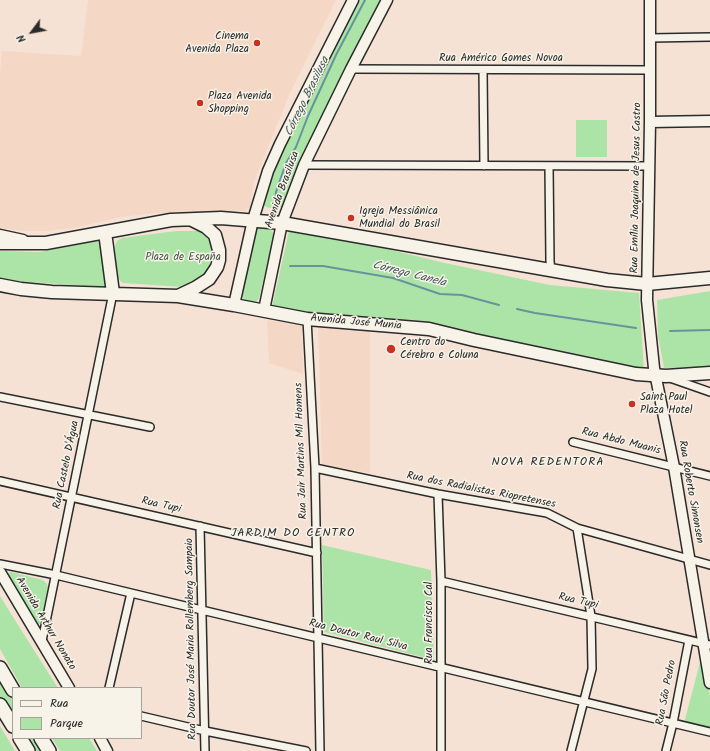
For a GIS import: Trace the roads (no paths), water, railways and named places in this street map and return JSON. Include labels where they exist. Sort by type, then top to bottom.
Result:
[{"type":"highway","points":[[0,668],[12,688]]},
{"type":"highway","points":[[0,705],[12,724]]},
{"type":"highway","points":[[21,739],[28,751]]},
{"type":"highway","points":[[42,739],[49,751]]},
{"type":"main road","name":"Avenida Brasilusa","points":[[234,304],[253,220],[268,171],[352,0]]},
{"type":"main road","name":"Avenida Brasilusa","points":[[264,310],[282,224],[304,165],[387,0]]},
{"type":"main road","name":"Rua Emília Joaquina de Jesus Castro","points":[[650,0],[650,122],[647,300],[661,376]]},
{"type":"main road","points":[[650,122],[710,121]]},
{"type":"main road","points":[[0,243],[35,243],[68,239],[171,220],[221,218],[282,224],[607,280],[647,284],[710,278]]},
{"type":"main road","points":[[178,296],[209,279],[217,267],[220,255],[218,242],[210,230],[202,224],[188,219]]},
{"type":"main road","points":[[105,232],[114,293]]},
{"type":"main road","points":[[0,235],[35,243]]},
{"type":"main road","points":[[111,275],[128,294]]},
{"type":"main road","name":"Avenida José Munia","points":[[0,285],[52,292],[178,296],[234,304],[307,319],[429,329],[636,374],[661,376],[710,373]]},
{"type":"main road","name":"Rua Roberto Simonsen","points":[[661,376],[689,560],[706,644],[710,683]]},
{"type":"main road","name":"Avenida Arthur Nonato","points":[[0,572],[69,687]]},
{"type":"main road","points":[[101,739],[107,751]]},
{"type":"street","points":[[650,38],[710,37]]},
{"type":"street","name":"Rua Américo Gomes Novoa","points":[[351,69],[650,70]]},
{"type":"street","points":[[483,70],[484,166]]},
{"type":"street","points":[[304,165],[649,166]]},
{"type":"street","points":[[549,166],[551,271]]},
{"type":"street","name":"Rua Castelo D'Água","points":[[42,641],[114,293]]},
{"type":"street","name":"Rua Jair Martins Mil Homens","points":[[307,319],[315,468],[320,751]]},
{"type":"street","points":[[661,376],[710,392]]},
{"type":"street","points":[[0,397],[150,427]]},
{"type":"street","name":"Rua Abdo Muanis","points":[[573,442],[710,476]]},
{"type":"street","name":"Rua dos Radialistas Riopretenses","points":[[315,468],[438,494],[547,514],[558,517],[577,528],[710,565]]},
{"type":"street","name":"Rua Tupi","points":[[0,481],[317,553]]},
{"type":"street","name":"Rua Francisco Cal","points":[[438,494],[440,510],[441,581],[441,751]]},
{"type":"street","name":"Rua Doutor José Maria Rollemberg Sampaio","points":[[200,526],[205,751]]},
{"type":"street","points":[[571,751],[592,669],[591,616],[577,528]]},
{"type":"street","name":"Rua Doutor Raul Silva","points":[[0,564],[56,575],[710,732]]},
{"type":"street","name":"Rua Tupi","points":[[441,581],[706,644]]},
{"type":"street","points":[[109,687],[132,593]]},
{"type":"street","name":"Rua São Pedro","points":[[666,751],[689,640]]},
{"type":"street","points":[[142,716],[205,731],[306,751]]},
{"type":"waterway","name":"Córrego Brasilusa","points":[[275,204],[276,192],[286,163],[296,147],[308,116],[336,55],[365,0]]},
{"type":"waterway","name":"Córrego Canela","points":[[290,266],[323,266],[393,278],[440,294],[462,295],[499,305]]},
{"type":"waterway","name":"Córrego Canela","points":[[517,309],[636,328]]},
{"type":"waterway","name":"Córrego Canela","points":[[670,331],[710,330]]},
{"type":"place","name":"Cinema Avenida Plaza","points":[[257,43]]},
{"type":"place","name":"Plaza Avenida Shopping","points":[[200,103]]},
{"type":"place","name":"Igreja Messiânica Mundial do Brasil","points":[[351,218]]},
{"type":"place","name":"Centro do Cérebro e Coluna","points":[[391,349]]},
{"type":"place","name":"Saint Paul Plaza Hotel","points":[[632,404]]},
{"type":"district","name":"NOVA REDENTORA","points":[[548,463]]},
{"type":"district","name":"JARDIM DO CENTRO","points":[[293,534]]},
{"type":"park label","name":"Plaza de España","points":[[183,258]]}]
